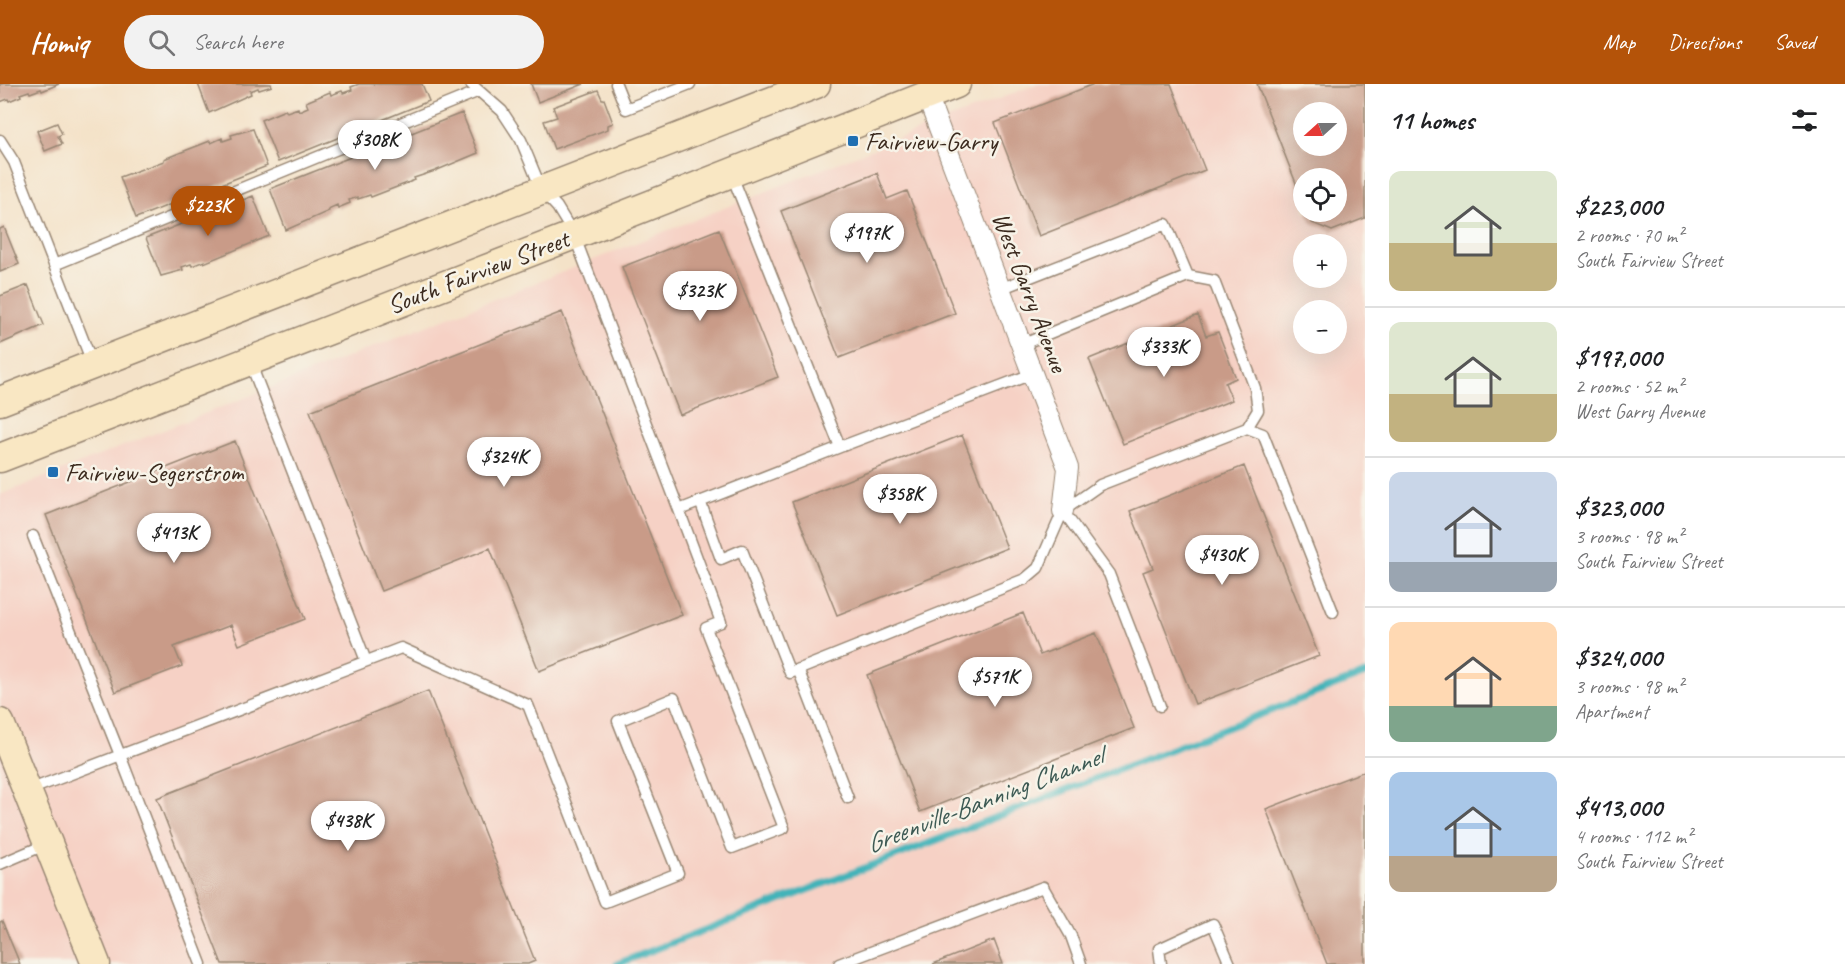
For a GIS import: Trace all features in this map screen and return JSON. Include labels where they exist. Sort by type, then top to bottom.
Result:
[{"type":"main road","name":"South Fairview Street","points":[[0,401],[816,84]]},
{"type":"main road","name":"South Fairview Street","points":[[0,458],[956,84]]},
{"type":"main road","points":[[0,723],[96,964]]},
{"type":"street","name":"West Garry Avenue","points":[[927,96],[1068,468],[1063,511]]},
{"type":"lane","points":[[616,84],[626,109],[690,84]]},
{"type":"lane","points":[[27,791],[401,648],[528,705],[605,902],[678,873],[618,721],[674,698],[732,848],[784,828],[706,628],[721,622],[574,235],[557,207],[542,191],[520,140],[502,111],[475,87],[54,264]]},
{"type":"lane","points":[[0,140],[14,162],[93,365]]},
{"type":"lane","points":[[731,172],[840,447]]},
{"type":"lane","points":[[1000,289],[1166,224],[1188,276]]},
{"type":"lane","points":[[700,501],[721,559],[742,550],[790,673],[1025,579],[1038,568],[1063,511],[1100,485],[1247,428],[1258,410],[1255,388],[1214,281],[1188,276],[1021,345]]},
{"type":"lane","points":[[249,361],[366,661]]},
{"type":"lane","points":[[679,510],[1032,374]]},
{"type":"lane","points":[[1247,428],[1263,434],[1332,612]]},
{"type":"lane","points":[[1063,511],[1109,574],[1160,706]]},
{"type":"lane","points":[[33,536],[201,964]]},
{"type":"lane","points":[[798,669],[848,798]]},
{"type":"lane","points":[[0,864],[48,844]]},
{"type":"lane","points":[[839,964],[1043,887],[1071,936],[1082,964]]},
{"type":"lane","points":[[1161,964],[1159,949],[1213,924],[1230,964]]},
{"type":"shaded area","points":[[1037,84],[1365,84],[1365,964],[0,964],[0,495]]},
{"type":"building","points":[[0,84],[59,84],[42,91],[41,89],[30,93],[29,91],[9,101],[8,99],[0,102]]},
{"type":"building","points":[[198,84],[271,84],[272,86],[250,91],[251,94],[209,113]]},
{"type":"building","points":[[359,84],[422,84],[429,101],[278,162],[261,120],[285,110],[287,112],[298,108],[299,111],[308,107],[306,102],[330,92],[331,95],[352,90],[351,87]]},
{"type":"building","points":[[531,84],[584,84],[538,102]]},
{"type":"building","points":[[1094,84],[1171,84],[1205,170],[1039,236],[995,123]]},
{"type":"building","points":[[1257,84],[1365,84],[1365,218],[1332,231],[1312,223],[1347,222],[1347,168],[1293,168],[1293,176]]},
{"type":"building","points":[[598,90],[613,123],[608,125],[608,129],[554,149],[544,121],[557,117],[553,107]]},
{"type":"building","points":[[462,113],[478,153],[371,197],[370,195],[349,200],[350,203],[338,208],[337,205],[328,209],[329,211],[286,230],[270,189]]},
{"type":"building","points":[[57,123],[62,134],[58,136],[62,144],[45,151],[37,131]]},
{"type":"building","points":[[253,129],[267,166],[136,218],[120,177],[210,141],[211,143],[222,138],[223,141],[232,138],[231,135]]},
{"type":"building","points":[[877,173],[887,199],[907,191],[955,313],[839,358],[781,211]]},
{"type":"building","points":[[253,196],[269,236],[204,263],[204,261],[192,266],[191,264],[182,267],[183,270],[161,276],[146,238]]},
{"type":"building","points":[[4,227],[19,264],[0,272],[0,229]]},
{"type":"building","points":[[719,229],[778,377],[680,415],[622,267]]},
{"type":"building","points":[[28,285],[44,325],[0,344],[0,296]]},
{"type":"building","points":[[562,312],[682,615],[539,671],[490,548],[381,591],[310,411]]},
{"type":"building","points":[[1198,315],[1206,336],[1218,332],[1236,378],[1225,383],[1232,400],[1123,444],[1089,359]]},
{"type":"building","points":[[962,435],[1007,548],[837,615],[792,502]]},
{"type":"building","points":[[235,441],[305,619],[239,645],[231,625],[174,647],[182,666],[115,692],[46,515]]},
{"type":"building","points":[[1244,466],[1319,656],[1195,704],[1143,572],[1153,568],[1130,511]]},
{"type":"building","points":[[1023,613],[1040,655],[1096,633],[1134,728],[920,812],[867,675]]},
{"type":"building","points":[[428,691],[535,961],[528,964],[222,964],[157,798]]},
{"type":"building","points":[[1365,771],[1365,964],[1327,964],[1266,809]]},
{"type":"building","points":[[2,921],[20,964],[0,964],[0,922]]},
{"type":"building","points":[[994,940],[1003,964],[933,964]]},
{"type":"waterway","name":"Greenville-Banning Channel","points":[[617,964],[1365,674]]},
{"type":"place","name":"Fairview-Garry","points":[[853,141]]},
{"type":"place","name":"Fairview-Segerstrom","points":[[53,472]]}]
